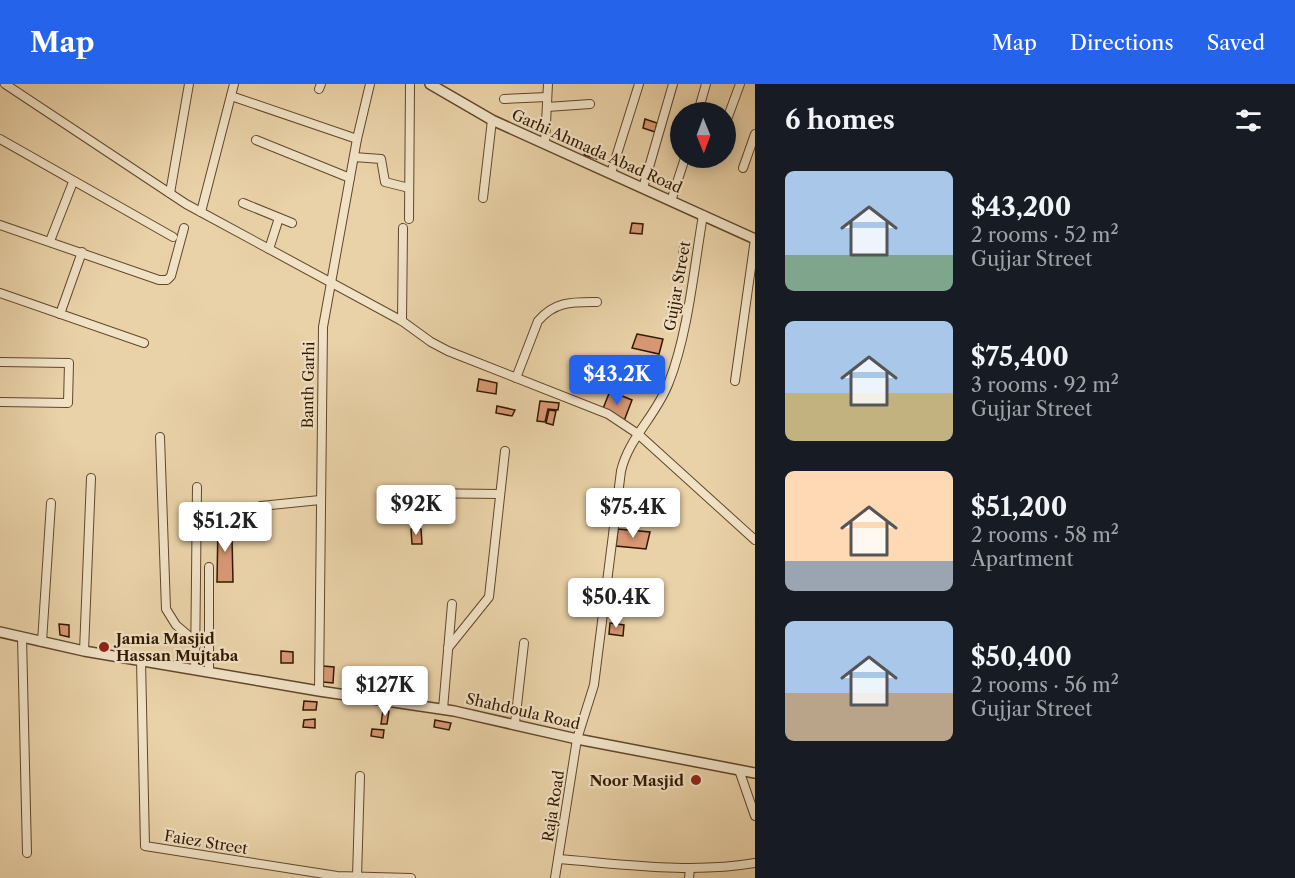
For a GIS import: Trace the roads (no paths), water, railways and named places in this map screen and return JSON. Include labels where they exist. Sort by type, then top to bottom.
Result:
[{"type":"street","points":[[4,84],[201,212],[402,321],[430,342],[608,414],[638,434],[755,540]]},
{"type":"street","points":[[170,193],[189,84]]},
{"type":"street","points":[[201,212],[234,84]]},
{"type":"street","name":"Banth Garhi","points":[[319,691],[323,327],[357,139],[370,84]]},
{"type":"street","points":[[409,219],[410,84]]},
{"type":"street","name":"Garhi Ahmada Abad Road","points":[[430,84],[492,120],[755,239]]},
{"type":"street","points":[[545,143],[548,84]]},
{"type":"street","points":[[611,173],[639,84]]},
{"type":"street","points":[[643,188],[673,84]]},
{"type":"street","points":[[701,102],[706,84]]},
{"type":"street","points":[[733,102],[740,84]]},
{"type":"street","points":[[231,96],[357,139]]},
{"type":"street","points":[[504,99],[548,97]]},
{"type":"street","points":[[547,107],[590,104]]},
{"type":"street","points":[[483,198],[492,120]]},
{"type":"street","points":[[742,168],[755,134]]},
{"type":"street","points":[[0,139],[173,237]]},
{"type":"street","points":[[256,140],[350,178]]},
{"type":"street","points":[[354,157],[381,159],[385,182],[409,188]]},
{"type":"street","points":[[671,201],[682,168]]},
{"type":"street","points":[[50,241],[74,182]]},
{"type":"street","points":[[243,203],[292,223]]},
{"type":"street","name":"Gujjar Street","points":[[577,739],[596,675],[621,471],[626,450],[668,386],[675,365],[703,215]]},
{"type":"street","points":[[269,249],[279,218]]},
{"type":"street","points":[[0,225],[159,280],[167,280],[171,276],[184,228]]},
{"type":"street","points":[[402,321],[403,228]]},
{"type":"street","points":[[735,381],[755,239]]},
{"type":"street","points":[[60,314],[82,252]]},
{"type":"street","points":[[0,293],[144,343]]},
{"type":"street","points":[[516,378],[538,321],[544,314],[563,302],[597,302]]},
{"type":"street","points":[[0,362],[69,363],[68,403],[0,402]]},
{"type":"street","points":[[160,437],[166,609],[176,625],[195,641]]},
{"type":"street","points":[[448,648],[489,597],[505,451]]},
{"type":"street","points":[[84,651],[91,478]]},
{"type":"street","points":[[195,669],[197,487]]},
{"type":"street","points":[[412,493],[501,494]]},
{"type":"street","points":[[261,506],[320,500]]},
{"type":"street","points":[[42,642],[51,503]]},
{"type":"street","points":[[209,567],[209,672]]},
{"type":"street","points":[[442,709],[452,604]]},
{"type":"street","name":"Shahdoula Road","points":[[0,632],[84,651],[319,691],[442,709],[515,723],[577,739],[755,772]]},
{"type":"street","points":[[22,637],[27,853]]},
{"type":"street","points":[[515,723],[524,643]]},
{"type":"street","name":"Faiez Street","points":[[141,660],[145,846],[272,868],[357,876],[411,878]]},
{"type":"street","name":"Raja Road","points":[[555,878],[577,739]]},
{"type":"street","points":[[739,770],[755,816]]},
{"type":"street","points":[[357,876],[360,776]]},
{"type":"street","points":[[558,859],[690,868],[732,867],[755,863]]},
{"type":"street","points":[[689,878],[690,868]]},
{"type":"place","name":"Jamia Masjid Hassan Mujtaba","points":[[104,647]]},
{"type":"place","name":"Noor Masjid","points":[[696,780]]}]
